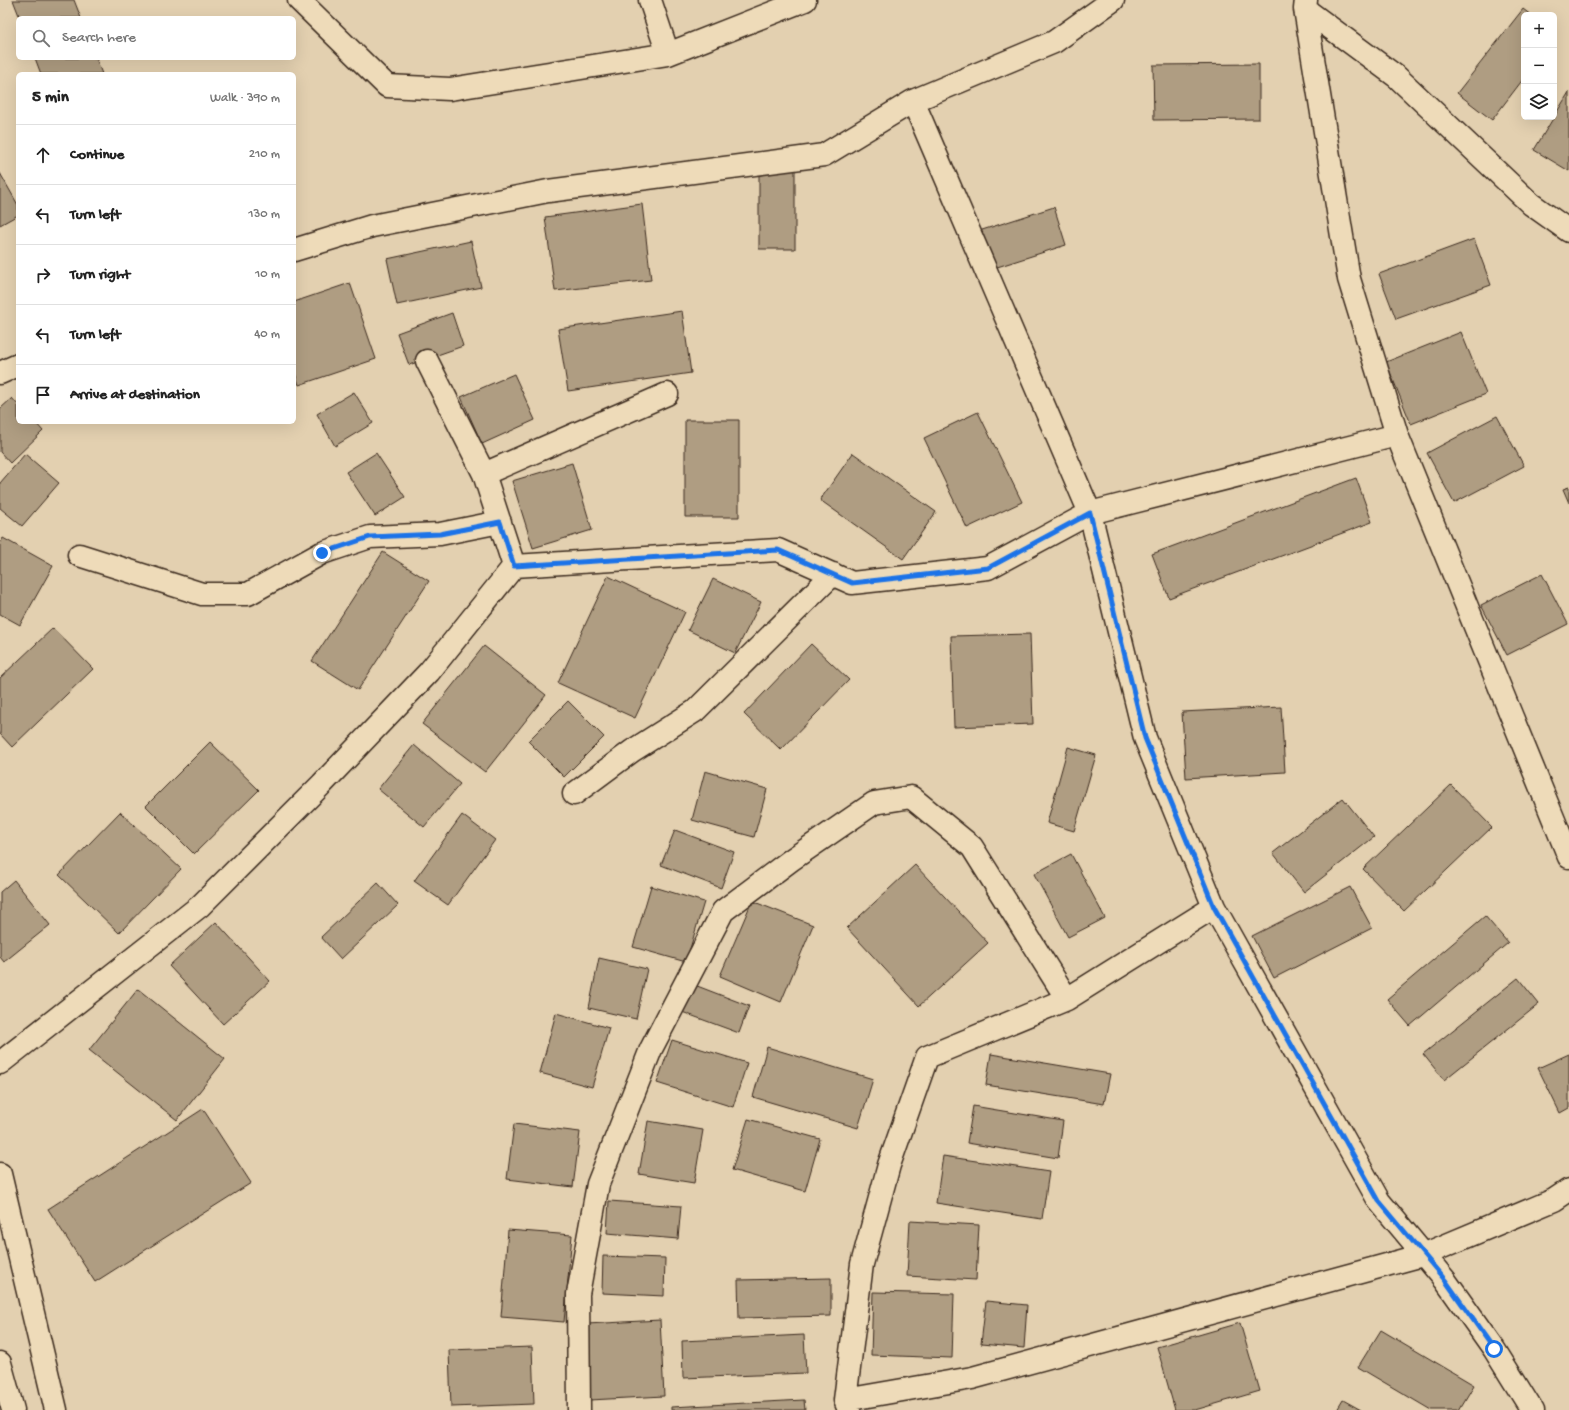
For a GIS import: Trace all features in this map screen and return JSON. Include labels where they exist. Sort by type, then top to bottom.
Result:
[{"type":"street","points":[[299,0],[386,86],[450,89],[668,54],[805,0]]},
{"type":"street","points":[[650,0],[668,54]]},
{"type":"street","points":[[296,249],[372,226],[548,191],[824,154],[913,100],[1054,42],[1113,0]]},
{"type":"street","points":[[1306,4],[1397,77],[1531,204],[1569,230]]},
{"type":"street","points":[[1306,4],[1349,279],[1397,434],[1569,857]]},
{"type":"street","points":[[913,100],[1090,513],[1145,738],[1214,907],[1379,1201],[1445,1280],[1494,1349],[1532,1410]]},
{"type":"street","points":[[427,361],[484,474],[514,566]]},
{"type":"street","points":[[0,373],[16,366]]},
{"type":"street","points":[[484,474],[667,394]]},
{"type":"street","points":[[0,1064],[200,906],[322,784],[429,672],[514,566],[778,550],[852,583],[988,568],[1090,513],[1397,434]]},
{"type":"street","points":[[79,555],[202,594],[248,594],[322,553],[370,537],[440,534],[500,522]]},
{"type":"street","points":[[574,794],[632,751],[695,712],[833,574]]},
{"type":"street","points":[[579,1410],[578,1294],[598,1184],[651,1049],[722,911],[791,860],[874,803],[911,797],[972,847],[1067,999]]},
{"type":"street","points":[[1214,907],[1067,999],[928,1056],[889,1166],[862,1264],[847,1405],[972,1378],[1423,1255],[1554,1200],[1569,1190]]},
{"type":"street","points":[[0,1174],[56,1410]]},
{"type":"street","points":[[0,1363],[13,1410]]},
{"type":"building","points":[[13,0],[74,0],[80,16],[19,16]]},
{"type":"building","points":[[1523,9],[1527,12],[1521,12],[1521,82],[1492,120],[1457,93]]},
{"type":"building","points":[[36,60],[97,60],[101,72],[40,72]]},
{"type":"building","points":[[1259,64],[1259,119],[1154,120],[1153,65]]},
{"type":"building","points":[[1569,92],[1569,171],[1534,150],[1552,120],[1557,120],[1557,112]]},
{"type":"building","points":[[759,164],[795,164],[795,249],[759,249]]},
{"type":"building","points":[[0,173],[16,201],[16,216],[0,225]]},
{"type":"building","points":[[642,204],[651,280],[555,291],[545,217]]},
{"type":"building","points":[[1054,207],[1066,245],[991,269],[979,231]]},
{"type":"building","points":[[1474,239],[1491,285],[1396,319],[1379,274]]},
{"type":"building","points":[[471,241],[481,287],[397,305],[387,259]]},
{"type":"building","points":[[350,283],[376,359],[299,385],[296,376],[296,301]]},
{"type":"building","points":[[682,311],[691,373],[568,391],[558,329]]},
{"type":"building","points":[[452,313],[463,346],[409,365],[397,333]]},
{"type":"building","points":[[1461,332],[1486,394],[1411,424],[1386,362]]},
{"type":"building","points":[[514,374],[535,420],[482,444],[461,397]]},
{"type":"building","points":[[354,392],[373,423],[335,446],[317,414]]},
{"type":"building","points":[[12,398],[16,403],[16,424],[37,424],[43,431],[10,463],[0,452],[0,409]]},
{"type":"building","points":[[978,412],[1022,502],[967,528],[924,438]]},
{"type":"building","points":[[1497,416],[1524,466],[1454,503],[1427,453]]},
{"type":"building","points":[[685,420],[739,420],[739,517],[685,517]]},
{"type":"building","points":[[376,453],[405,497],[375,516],[346,472]]},
{"type":"building","points":[[853,453],[936,512],[903,559],[820,500]]},
{"type":"building","points":[[25,454],[59,483],[22,526],[0,508],[0,483]]},
{"type":"building","points":[[572,463],[592,530],[533,548],[512,481]]},
{"type":"building","points":[[1356,478],[1372,522],[1169,598],[1152,554]]},
{"type":"building","points":[[1569,487],[1569,503],[1563,489]]},
{"type":"building","points":[[3,538],[53,566],[20,625],[0,614],[0,544]]},
{"type":"building","points":[[383,552],[429,581],[358,690],[312,661]]},
{"type":"building","points":[[1542,574],[1568,624],[1507,655],[1481,605]]},
{"type":"building","points":[[608,576],[685,612],[635,718],[558,683]]},
{"type":"building","points":[[713,579],[761,602],[735,653],[688,630]]},
{"type":"building","points":[[53,628],[93,669],[12,747],[0,734],[0,678]]},
{"type":"building","points":[[1030,634],[1033,724],[954,727],[951,636]]},
{"type":"building","points":[[811,644],[849,680],[781,750],[744,714]]},
{"type":"building","points":[[484,646],[546,695],[485,772],[422,724]]},
{"type":"building","points":[[568,701],[604,737],[564,777],[528,741]]},
{"type":"building","points":[[1281,707],[1285,772],[1186,778],[1182,712]]},
{"type":"building","points":[[210,742],[259,790],[194,854],[146,806]]},
{"type":"building","points":[[414,745],[460,784],[424,827],[378,789]]},
{"type":"building","points":[[1068,747],[1096,755],[1074,831],[1047,823]]},
{"type":"building","points":[[705,771],[767,789],[754,837],[692,820]]},
{"type":"building","points":[[1451,785],[1492,827],[1404,911],[1363,869]]},
{"type":"building","points":[[1343,798],[1374,837],[1304,892],[1273,853]]},
{"type":"building","points":[[120,812],[181,869],[119,933],[59,875]]},
{"type":"building","points":[[462,815],[495,840],[448,905],[414,881]]},
{"type":"building","points":[[675,830],[734,852],[721,888],[661,865]]},
{"type":"building","points":[[1071,854],[1105,918],[1068,937],[1034,874]]},
{"type":"building","points":[[915,865],[988,943],[919,1006],[847,928]]},
{"type":"building","points":[[14,880],[50,925],[4,962],[0,957],[0,892]]},
{"type":"building","points":[[378,883],[398,905],[341,959],[321,937]]},
{"type":"building","points":[[651,886],[704,902],[686,962],[633,947]]},
{"type":"building","points":[[1350,887],[1372,928],[1274,978],[1252,936]]},
{"type":"building","points":[[752,901],[813,925],[781,1002],[720,976]]},
{"type":"building","points":[[1485,916],[1508,943],[1410,1026],[1387,999]]},
{"type":"building","points":[[216,922],[270,981],[223,1024],[169,966]]},
{"type":"building","points":[[599,958],[647,969],[636,1019],[589,1008]]},
{"type":"building","points":[[1518,978],[1539,1004],[1444,1080],[1423,1054]]},
{"type":"building","points":[[692,984],[749,1006],[739,1033],[682,1012]]},
{"type":"building","points":[[138,989],[225,1059],[177,1120],[89,1050]]},
{"type":"building","points":[[556,1013],[609,1028],[592,1087],[540,1073]]},
{"type":"building","points":[[672,1040],[747,1063],[733,1107],[657,1083]]},
{"type":"building","points":[[767,1047],[873,1079],[858,1128],[753,1097]]},
{"type":"building","points":[[991,1054],[1110,1074],[1104,1104],[986,1085]]},
{"type":"building","points":[[1569,1054],[1569,1108],[1560,1113],[1538,1068]]},
{"type":"building","points":[[973,1106],[1063,1121],[1058,1158],[967,1143]]},
{"type":"building","points":[[203,1109],[251,1183],[95,1282],[48,1209]]},
{"type":"building","points":[[748,1119],[820,1139],[805,1191],[732,1170]]},
{"type":"building","points":[[648,1121],[703,1130],[694,1183],[639,1174]]},
{"type":"building","points":[[514,1124],[580,1132],[573,1187],[507,1179]]},
{"type":"building","points":[[943,1156],[1049,1172],[1042,1219],[936,1203]]},
{"type":"building","points":[[609,1201],[681,1206],[678,1239],[607,1233]]},
{"type":"building","points":[[910,1221],[979,1225],[976,1280],[907,1276]]},
{"type":"building","points":[[508,1230],[572,1235],[564,1322],[501,1317]]},
{"type":"building","points":[[603,1256],[665,1258],[664,1296],[602,1293]]},
{"type":"building","points":[[831,1278],[831,1316],[739,1318],[738,1280]]},
{"type":"building","points":[[873,1292],[954,1294],[952,1358],[871,1355]]},
{"type":"building","points":[[986,1301],[1027,1305],[1024,1348],[981,1344]]},
{"type":"building","points":[[660,1320],[664,1396],[590,1400],[587,1324]]},
{"type":"building","points":[[1240,1323],[1260,1391],[1195,1410],[1175,1410],[1157,1347]]},
{"type":"building","points":[[1381,1330],[1474,1385],[1459,1410],[1431,1410],[1358,1367]]},
{"type":"building","points":[[804,1335],[806,1373],[683,1378],[682,1341]]},
{"type":"building","points":[[532,1347],[534,1404],[451,1407],[449,1350]]},
{"type":"building","points":[[804,1400],[805,1410],[671,1410],[671,1407]]},
{"type":"building","points":[[1343,1400],[1361,1410],[1337,1410]]},
{"type":"route","points":[[322,553],[370,537],[440,534],[500,522],[514,566],[778,550],[852,583],[988,568],[1090,513],[1145,738],[1214,907],[1379,1201],[1445,1280],[1494,1349]]}]
